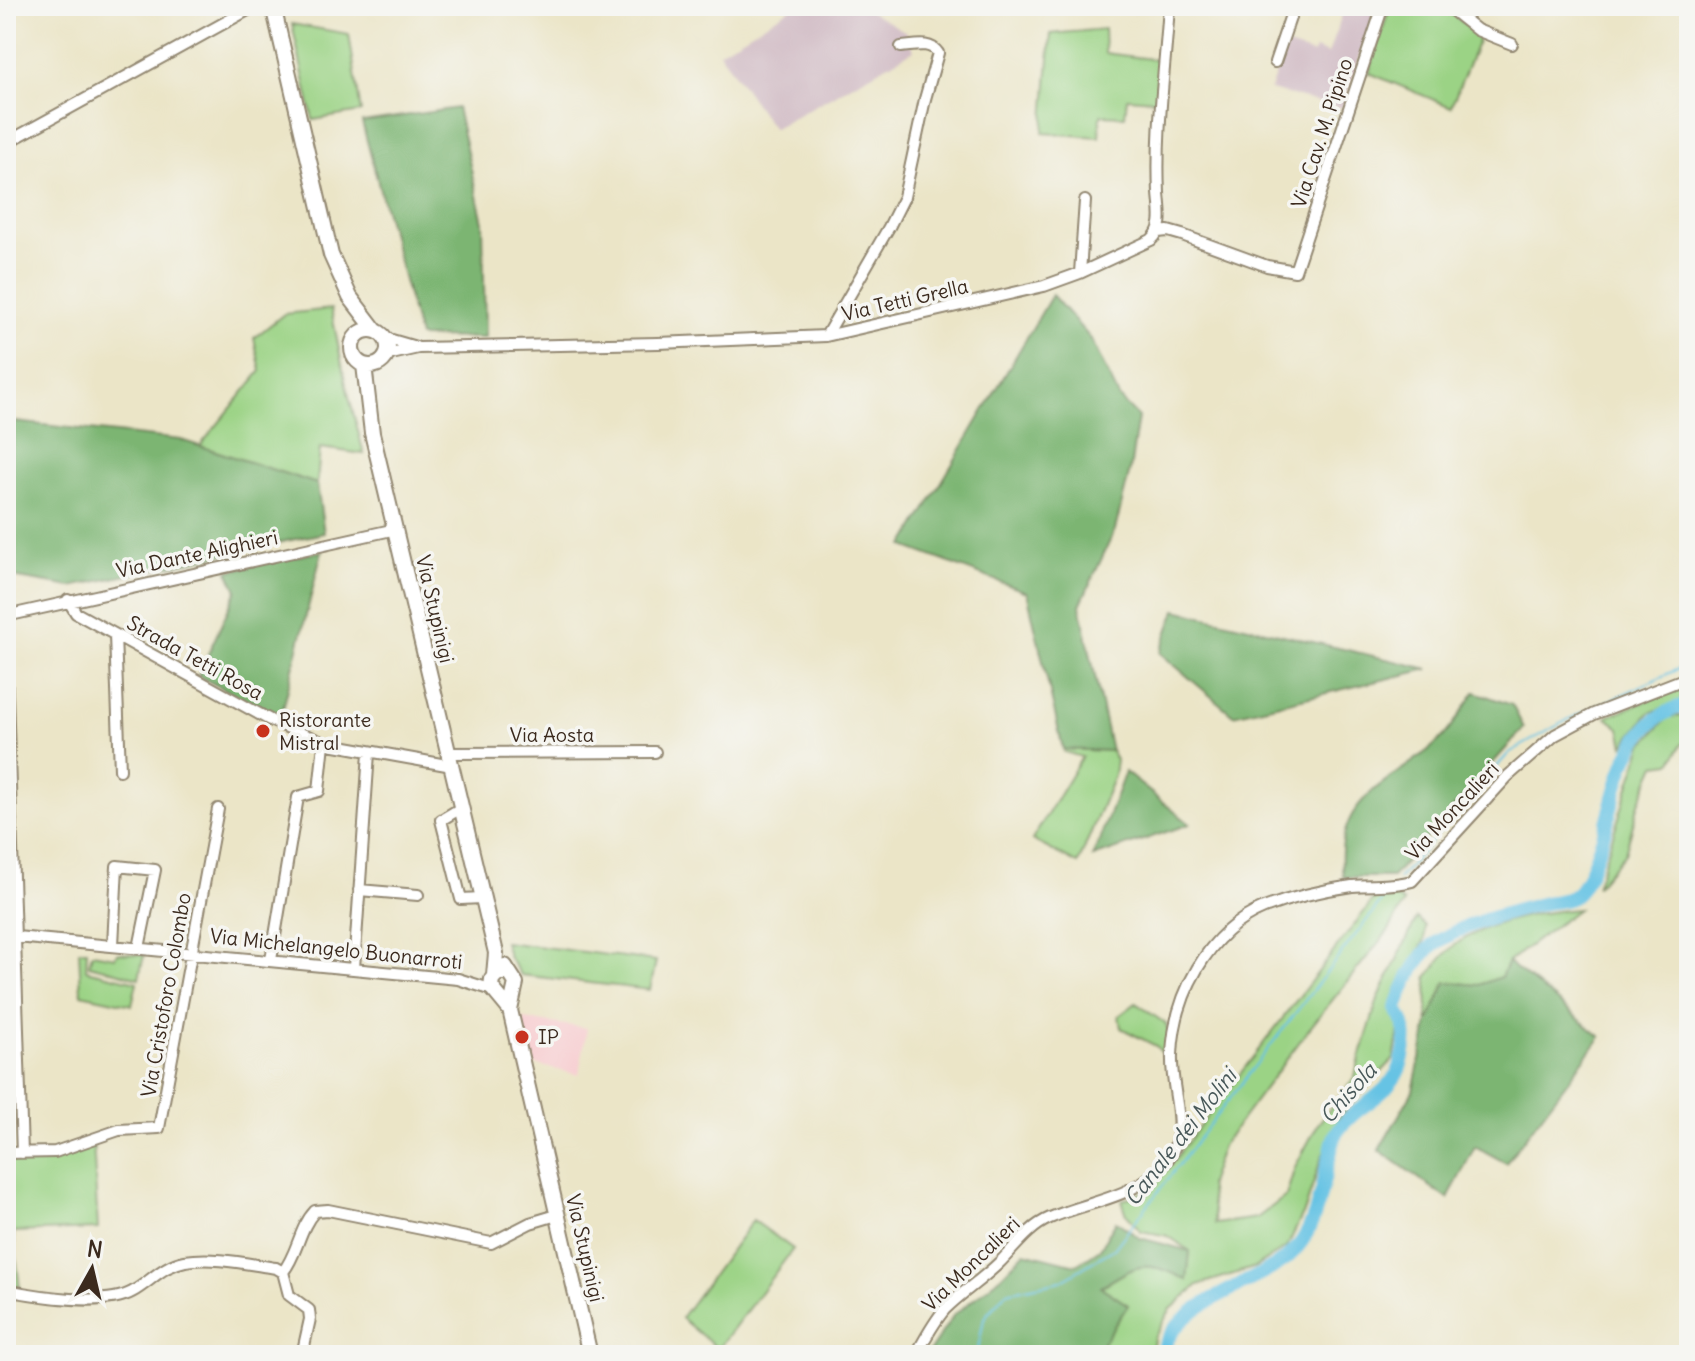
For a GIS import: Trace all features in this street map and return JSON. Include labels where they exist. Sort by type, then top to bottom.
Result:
[{"type":"street","points":[[6,143],[255,6]]},
{"type":"street","name":"Via Stupinigi","points":[[273,6],[328,244],[350,297],[356,326],[352,351],[358,362],[364,365],[370,418],[496,953],[500,984],[510,1010],[590,1355]]},
{"type":"street","points":[[1158,232],[1157,157],[1169,6]]},
{"type":"street","points":[[1275,62],[1294,6]]},
{"type":"street","name":"Via Cav. M. Pipino","points":[[1158,232],[1168,231],[1267,266],[1295,271],[1383,6]]},
{"type":"street","points":[[1447,6],[1477,30],[1512,44]]},
{"type":"street","points":[[826,336],[904,197],[938,53],[934,47],[927,45],[901,47]]},
{"type":"street","points":[[1080,273],[1085,201]]},
{"type":"street","name":"Via Tetti Grella","points":[[384,359],[418,348],[673,343],[826,336],[1033,289],[1080,273],[1151,240],[1158,232]]},
{"type":"street","name":"Via Stupinigi","points":[[350,297],[381,334],[384,359],[373,391],[370,418]]},
{"type":"street","points":[[355,339],[364,331],[381,334]]},
{"type":"street","name":"Via Tetti Grella","points":[[381,334],[418,348]]},
{"type":"street","points":[[364,365],[384,359]]},
{"type":"street","name":"Via Dante Alighieri","points":[[6,616],[396,529]]},
{"type":"street","name":"Strada Tetti Rosa","points":[[68,600],[76,613],[115,635],[270,720],[324,743],[369,753],[450,760]]},
{"type":"street","points":[[115,635],[120,770]]},
{"type":"street","points":[[6,663],[11,937],[22,1153]]},
{"type":"street","name":"Via Moncalieri","points":[[916,1355],[945,1310],[982,1280],[1029,1231],[1048,1219],[1141,1184],[1167,1160],[1177,1143],[1180,1123],[1171,1054],[1182,1001],[1190,980],[1203,961],[1219,939],[1238,922],[1263,908],[1335,889],[1399,885],[1412,881],[1508,776],[1555,735],[1594,714],[1689,677]]},
{"type":"street","points":[[271,960],[298,797],[319,791],[324,743]]},
{"type":"street","name":"Via Aosta","points":[[450,760],[655,752]]},
{"type":"street","points":[[354,968],[369,753]]},
{"type":"street","points":[[461,808],[441,820],[461,899],[482,898]]},
{"type":"street","name":"Via Cristoforo Colombo","points":[[6,1153],[55,1152],[119,1130],[159,1128],[218,809]]},
{"type":"street","points":[[113,945],[117,866],[155,870],[139,948]]},
{"type":"street","points":[[359,890],[418,895]]},
{"type":"street","name":"Via Michelangelo Buonarroti","points":[[11,937],[500,984]]},
{"type":"street","points":[[302,1355],[310,1314],[306,1306],[286,1291],[283,1272],[294,1255],[307,1220],[315,1211],[328,1210],[491,1243],[530,1223],[557,1215]]},
{"type":"street","points":[[6,1290],[108,1301],[134,1291],[168,1267],[195,1260],[276,1268],[283,1272]]},
{"type":"shaded area","points":[[795,6],[861,6],[906,32],[914,50],[773,129],[719,52]]},
{"type":"shaded area","points":[[1345,6],[1378,6],[1342,108],[1270,90],[1285,45],[1313,54],[1315,49],[1328,54]]},
{"type":"shaded area","points":[[517,1018],[587,1028],[579,1075],[525,1062]]},
{"type":"green space","points":[[1390,6],[1442,6],[1480,36],[1451,107],[1369,73]]},
{"type":"green space","points":[[292,24],[349,34],[361,112],[313,120]]},
{"type":"green space","points":[[1104,29],[1105,53],[1160,60],[1156,100],[1127,98],[1125,116],[1101,115],[1099,137],[1043,133],[1051,34]]},
{"type":"green space","points":[[457,108],[483,222],[485,338],[419,337],[362,122]]},
{"type":"green space","points":[[1052,295],[1091,339],[1120,399],[1138,417],[1130,470],[1115,530],[1080,605],[1111,751],[1063,749],[1027,592],[904,546]]},
{"type":"green space","points":[[331,309],[364,454],[320,448],[317,484],[200,446],[261,371],[254,338],[284,314]]},
{"type":"green space","points":[[6,421],[181,440],[317,484],[324,533],[71,587],[13,577],[6,551]]},
{"type":"green space","points":[[322,551],[281,717],[198,676],[237,590],[228,571]]},
{"type":"green space","points":[[1176,610],[1429,669],[1233,715],[1160,653]]},
{"type":"green space","points":[[1689,684],[1689,698],[1649,713],[1624,745],[1620,728],[1606,717]]},
{"type":"green space","points":[[1475,692],[1512,705],[1524,728],[1392,877],[1343,877],[1342,849],[1346,827],[1355,810],[1368,795],[1439,741]]},
{"type":"green space","points":[[1689,715],[1689,740],[1682,744],[1671,763],[1656,765],[1639,803],[1625,853],[1596,887],[1643,744],[1668,717]]},
{"type":"green space","points":[[1063,749],[1111,751],[1116,760],[1114,776],[1078,864],[1032,840],[1082,757]]},
{"type":"green space","points":[[1125,772],[1190,824],[1093,857]]},
{"type":"green space","points":[[1380,891],[1392,893],[1404,903],[1389,930],[1309,1029],[1222,1146],[1209,1184],[1215,1224],[1257,1218],[1286,1196],[1295,1167],[1318,1124],[1354,1078],[1378,999],[1417,918],[1425,926],[1425,940],[1396,991],[1392,1009],[1400,1024],[1394,1059],[1341,1114],[1321,1159],[1305,1210],[1287,1247],[1256,1267],[1198,1285],[1170,1310],[1154,1338],[1152,1355],[1100,1355],[1102,1343],[1128,1305],[1101,1287],[1135,1266],[1163,1268],[1187,1279],[1190,1251],[1168,1236],[1141,1231],[1127,1215],[1122,1200],[1152,1189]]},
{"type":"green space","points":[[1578,909],[1508,962],[1501,977],[1479,985],[1446,982],[1428,1023],[1427,977],[1456,944],[1484,929],[1515,919]]},
{"type":"green space","points":[[504,942],[656,961],[650,990],[521,975],[509,958]]},
{"type":"green space","points":[[79,950],[87,950],[86,970],[137,982],[132,1005],[81,994]]},
{"type":"green space","points":[[92,953],[115,957],[117,953],[144,955],[139,978],[89,965]]},
{"type":"green space","points":[[1508,962],[1601,1037],[1506,1163],[1475,1146],[1448,1199],[1379,1150],[1413,1091],[1428,1023],[1446,982],[1479,985],[1501,977]]},
{"type":"green space","points":[[1136,1003],[1166,1024],[1170,1037],[1164,1055],[1156,1046],[1121,1028],[1119,1016]]},
{"type":"green space","points":[[93,1141],[98,1229],[13,1232],[20,1289],[6,1286],[6,1160],[64,1156],[85,1148]]},
{"type":"green space","points":[[753,1220],[793,1249],[718,1349],[681,1318]]},
{"type":"green space","points":[[1116,1221],[1140,1238],[1190,1251],[1187,1280],[1161,1269],[1143,1267],[1101,1287],[1128,1305],[1103,1343],[1100,1355],[927,1355],[953,1316],[1003,1275],[1025,1252],[1076,1265],[1100,1249]]},
{"type":"waterway","name":"Canale dei Molini","points":[[1398,879],[1509,753],[1569,719],[1689,664]]},
{"type":"waterway","name":"Chisola","points":[[1162,1355],[1169,1337],[1198,1308],[1274,1267],[1299,1246],[1317,1208],[1336,1134],[1398,1073],[1404,1054],[1405,1034],[1403,1021],[1396,1009],[1415,966],[1424,954],[1447,936],[1479,922],[1573,897],[1594,862],[1623,768],[1633,746],[1646,728],[1665,713],[1689,704]]},
{"type":"waterway","name":"Canale dei Molini","points":[[977,1355],[984,1318],[1006,1292],[1061,1281],[1114,1249],[1387,894]]},
{"type":"place","name":"Ristorante Mistral","points":[[263,731]]},
{"type":"place","name":"IP","points":[[522,1037]]}]
